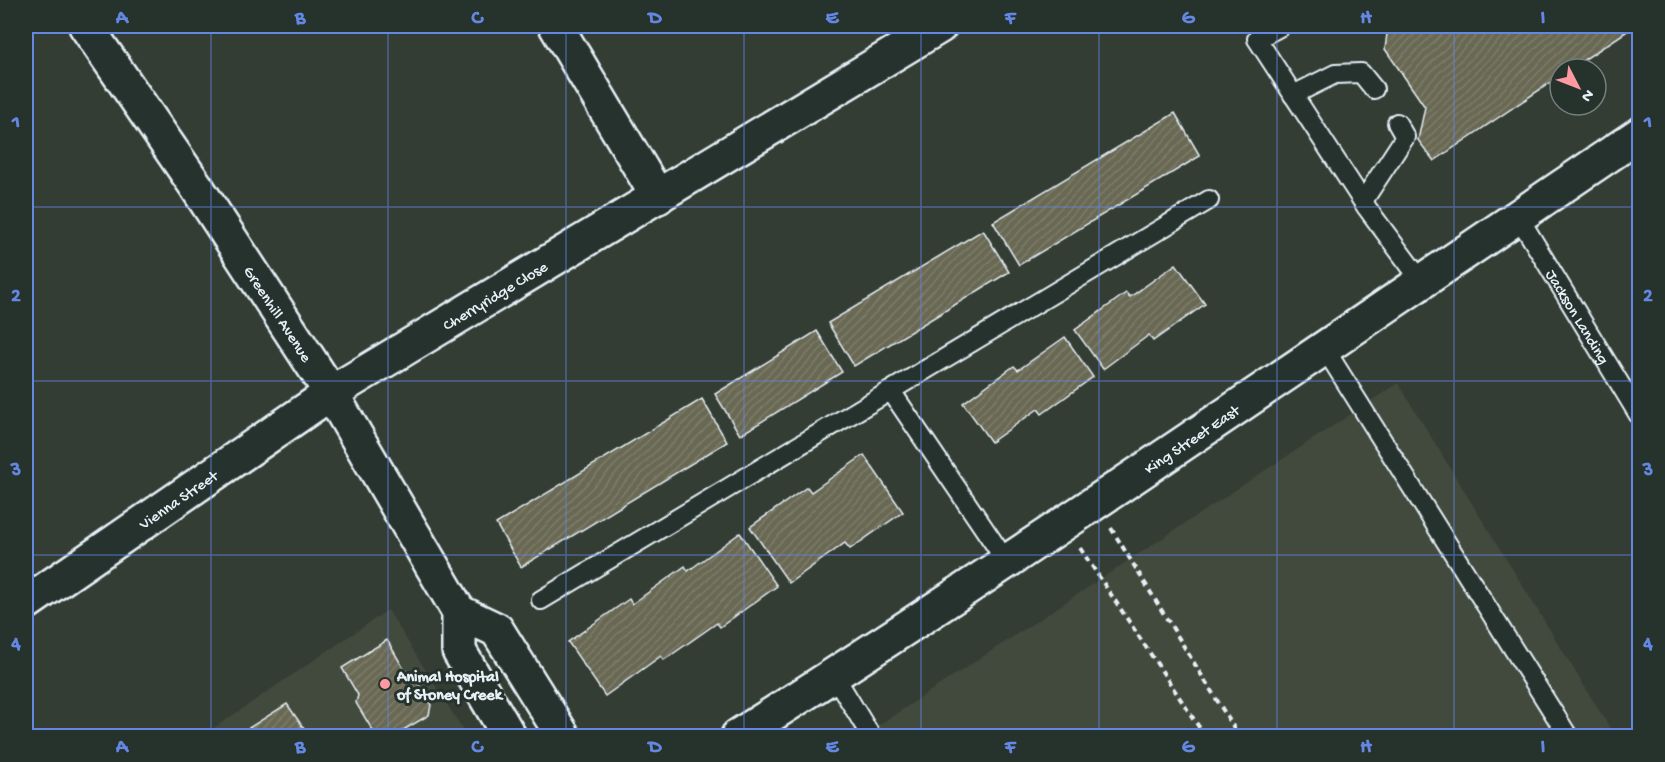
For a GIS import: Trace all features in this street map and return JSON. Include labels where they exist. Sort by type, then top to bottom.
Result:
[{"type":"street","name":"Greenhill Avenue","points":[[86,26],[196,186],[331,393],[459,612]]},
{"type":"street","points":[[556,26],[658,197]]},
{"type":"street","name":"Cherryridge Close","points":[[331,393],[940,26]]},
{"type":"street","name":"King Street East","points":[[738,736],[1095,502],[1640,134]]},
{"type":"street","name":"Vienna Street","points":[[26,603],[331,393]]},
{"type":"street","points":[[508,736],[459,651],[459,612],[497,630],[563,736]]},
{"type":"lane","points":[[1281,26],[1257,39],[1363,201],[1422,282]]},
{"type":"lane","points":[[1293,95],[1335,74],[1361,73],[1374,89]]},
{"type":"lane","points":[[1363,201],[1405,137],[1397,123]]},
{"type":"lane","points":[[542,600],[1209,200]]},
{"type":"lane","name":"Jackson Landing","points":[[1518,216],[1640,417]]},
{"type":"lane","points":[[1324,349],[1568,736]]},
{"type":"lane","points":[[891,391],[1006,561]]},
{"type":"lane","points":[[834,675],[871,736]]},
{"type":"path","points":[[1095,502],[1239,736]]},
{"type":"path","points":[[1062,524],[1096,570],[1204,736]]},
{"type":"shaded area","points":[[1398,383],[1615,736],[862,736]]},
{"type":"shaded area","points":[[388,610],[467,736],[202,736]]},
{"type":"building","points":[[1388,26],[1635,26],[1588,57],[1548,57],[1548,84],[1434,161],[1418,140],[1425,107],[1385,49]]},
{"type":"building","points":[[1175,113],[1200,156],[1019,265],[993,222]]},
{"type":"building","points":[[983,230],[1009,272],[854,366],[828,323]]},
{"type":"building","points":[[1176,264],[1205,304],[1153,341],[1149,335],[1103,369],[1075,330],[1126,293],[1130,297]]},
{"type":"building","points":[[817,331],[842,372],[740,435],[715,394]]},
{"type":"building","points":[[1065,337],[1093,377],[1042,414],[1038,409],[991,442],[963,403],[1014,366],[1018,370]]},
{"type":"building","points":[[702,399],[727,442],[521,567],[496,524]]},
{"type":"building","points":[[864,455],[903,512],[850,549],[845,543],[789,583],[750,527],[807,487],[811,492]]},
{"type":"building","points":[[740,533],[777,586],[720,627],[717,623],[664,660],[661,656],[605,696],[568,642],[629,599],[632,604],[685,566],[688,571]]},
{"type":"building","name":"Animal Hospital of Stoney Creek","points":[[387,640],[405,671],[413,674],[431,705],[429,715],[393,736],[376,736],[356,703],[358,695],[342,668]]},
{"type":"building","points":[[287,704],[309,736],[236,736]]},
{"type":"place","name":"Animal Hospital of Stoney Creek","points":[[385,684]]}]
